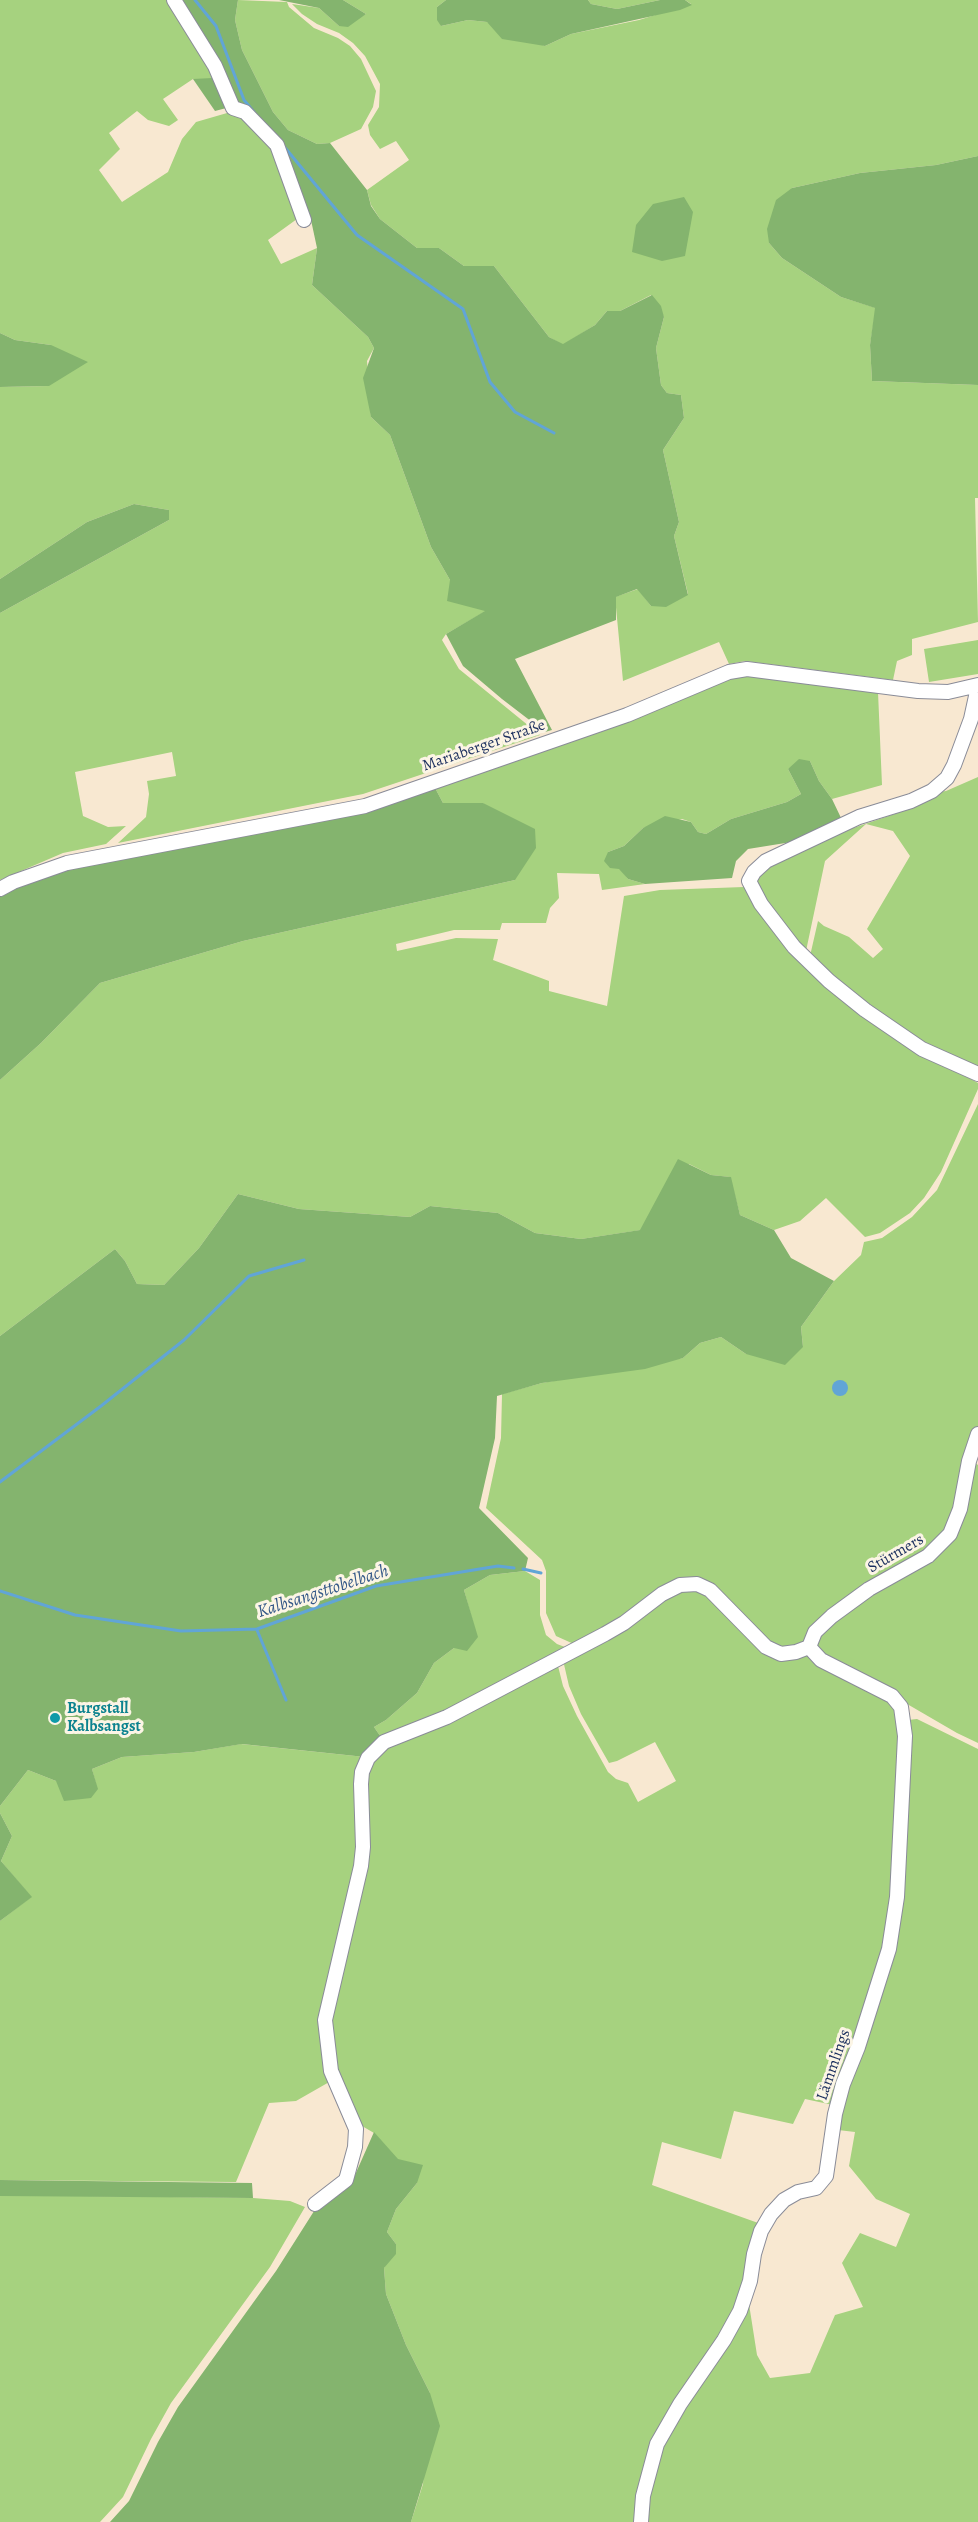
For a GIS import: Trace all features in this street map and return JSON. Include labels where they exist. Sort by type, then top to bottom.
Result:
[{"type":"street","points":[[174,0],[215,66],[233,108],[245,112],[277,145],[304,220]]},
{"type":"street","name":"Mariaberger Straße","points":[[0,889],[13,882],[67,863],[365,806],[627,715],[729,672],[747,669],[938,692],[978,686]]},
{"type":"street","points":[[978,686],[971,719],[954,765],[946,778],[932,791],[911,801],[859,817],[766,861],[754,872],[749,881],[761,904],[794,947],[828,981],[865,1010],[922,1049],[978,1074]]},
{"type":"street","name":"Stürmers","points":[[809,1647],[815,1632],[832,1616],[869,1588],[928,1556],[950,1534],[960,1509],[969,1461],[978,1434]]},
{"type":"street","points":[[315,2204],[346,2180],[355,2147],[356,2129],[331,2071],[325,2020],[361,1866],[363,1847],[361,1784],[362,1772],[368,1758],[384,1742],[447,1717],[605,1634],[680,1585],[697,1584],[711,1590],[766,1647],[781,1654],[809,1647]]},
{"type":"street","name":"Lämmlings","points":[[641,2522],[643,2496],[657,2444],[666,2426],[724,2340],[740,2312],[750,2282],[754,2254],[761,2231],[771,2214],[784,2200],[798,2192],[816,2188],[826,2176],[835,2114],[843,2084],[865,2026],[891,1938],[897,1897],[904,1747],[904,1720],[901,1707],[892,1696],[821,1659],[809,1647]]},
{"type":"green space","points":[[0,0],[170,0],[216,72],[212,79],[193,79],[163,99],[178,120],[169,126],[148,120],[137,111],[109,133],[120,149],[99,170],[122,202],[168,172],[182,139],[196,122],[234,111],[245,114],[274,145],[297,219],[268,240],[281,264],[317,248],[312,285],[368,337],[374,348],[367,361],[371,417],[390,435],[431,547],[450,580],[486,611],[446,634],[442,640],[459,669],[540,735],[363,794],[118,843],[146,817],[149,794],[147,781],[176,776],[172,752],[75,772],[83,816],[108,827],[126,826],[106,844],[63,853],[0,880],[0,613],[169,520],[169,510],[134,504],[87,522],[0,579],[0,387],[49,386],[51,345],[15,340],[0,333]]},
{"type":"green space","points":[[178,0],[238,0],[235,20],[242,50],[273,112],[288,130],[317,144],[330,143],[367,190],[371,206],[380,219],[417,248],[439,248],[464,266],[494,266],[549,337],[563,344],[595,325],[607,311],[620,311],[652,295],[661,306],[664,317],[656,348],[661,385],[667,393],[681,395],[684,418],[663,450],[679,522],[674,536],[688,595],[666,607],[651,606],[637,589],[616,597],[616,620],[515,659],[552,730],[545,732],[463,666],[446,634],[485,611],[447,601],[450,580],[431,547],[390,435],[371,417],[363,378],[374,348],[368,337],[312,285],[317,248],[311,220],[280,144],[234,106],[215,111],[193,79],[212,78],[220,65]]},
{"type":"green space","points":[[238,0],[287,2],[289,7],[314,28],[350,46],[361,59],[376,91],[373,107],[361,129],[330,143],[317,144],[288,130],[273,112],[242,50],[235,20]]},
{"type":"green space","points":[[279,0],[343,0],[366,14],[348,27],[339,26],[319,8]]},
{"type":"green space","points":[[343,0],[446,0],[437,7],[441,26],[468,20],[487,22],[545,46],[571,34],[639,20],[691,4],[685,0],[978,0],[978,156],[936,165],[860,173],[792,188],[769,243],[782,258],[841,297],[876,308],[870,345],[872,381],[978,385],[978,498],[975,498],[978,622],[912,639],[912,655],[897,661],[893,680],[745,661],[729,664],[719,642],[623,681],[615,597],[638,589],[651,606],[688,594],[674,536],[679,522],[663,450],[684,418],[681,395],[667,393],[661,385],[656,348],[664,317],[651,295],[620,311],[607,311],[595,325],[563,345],[549,337],[494,266],[464,266],[439,248],[417,248],[380,219],[371,205],[367,190],[409,160],[396,141],[380,149],[370,135],[368,125],[379,107],[380,84],[365,56],[353,43],[339,33],[317,24],[292,4],[319,8],[339,26],[366,14]]},
{"type":"green space","points":[[446,0],[588,0],[591,4],[617,9],[660,0],[685,0],[692,5],[680,10],[571,34],[545,46],[502,39],[487,22],[468,20],[441,26],[437,20],[437,7]]},
{"type":"green space","points":[[588,0],[660,0],[617,9],[591,4]]},
{"type":"green space","points":[[978,156],[978,385],[872,381],[870,345],[875,308],[841,297],[782,258],[769,243],[767,229],[776,200],[792,188],[860,173],[936,165]]},
{"type":"green space","points":[[684,197],[693,212],[685,256],[662,261],[632,252],[636,225],[653,204]]},
{"type":"green space","points":[[0,333],[15,340],[51,345],[88,362],[49,386],[0,387]]},
{"type":"green space","points":[[134,504],[169,510],[169,520],[0,613],[0,579],[87,522]]},
{"type":"green space","points":[[978,640],[978,674],[929,682],[924,649]]},
{"type":"green space","points":[[748,674],[878,692],[882,785],[832,799],[819,781],[810,761],[788,769],[801,794],[787,802],[731,819],[706,834],[698,832],[691,822],[682,819],[643,828],[624,846],[608,852],[628,879],[645,884],[602,890],[599,874],[557,873],[559,898],[550,908],[546,923],[502,923],[500,930],[454,930],[396,944],[397,951],[456,938],[498,939],[493,960],[549,981],[549,991],[607,1006],[624,896],[660,890],[744,887],[792,949],[921,1052],[978,1083],[978,1089],[941,1172],[924,1198],[910,1213],[880,1233],[865,1237],[826,1198],[800,1221],[774,1230],[740,1215],[730,1177],[711,1175],[689,1164],[641,1230],[581,1239],[535,1233],[498,1213],[430,1206],[410,1217],[299,1209],[238,1194],[199,1248],[164,1285],[137,1284],[125,1261],[115,1249],[0,1336],[0,1080],[41,1043],[100,983],[243,941],[515,880],[483,803],[443,803],[434,786]]},
{"type":"green space","points":[[799,759],[810,761],[842,820],[804,840],[748,849],[736,861],[732,878],[645,884],[628,879],[619,869],[610,868],[604,861],[608,852],[624,846],[643,828],[665,816],[691,822],[698,832],[706,834],[731,819],[787,802],[801,794],[788,769]]},
{"type":"green space","points":[[978,777],[978,1070],[924,1046],[866,1008],[810,956],[818,921],[849,937],[873,958],[883,949],[867,929],[910,856],[893,831],[866,824],[825,861],[806,951],[765,903],[755,881],[769,865],[821,839],[918,806],[939,792]]},
{"type":"green space","points":[[434,786],[443,803],[483,803],[535,829],[536,848],[515,880],[243,941],[100,983],[41,1043],[0,1080],[0,896],[14,886],[64,867]]},
{"type":"green space","points":[[978,1104],[978,1428],[948,1533],[795,1649],[776,1649],[698,1582],[576,1645],[556,1636],[546,1613],[546,1571],[542,1560],[486,1508],[501,1438],[502,1394],[542,1383],[683,1358],[700,1343],[721,1337],[746,1354],[803,1347],[801,1327],[834,1281],[861,1255],[864,1242],[882,1238],[912,1217],[937,1190]]},
{"type":"green space","points":[[678,1159],[711,1175],[731,1177],[740,1215],[774,1230],[791,1258],[834,1281],[801,1327],[803,1347],[785,1365],[746,1354],[721,1337],[700,1343],[683,1358],[645,1369],[542,1383],[497,1396],[495,1438],[479,1508],[528,1558],[525,1571],[490,1575],[464,1590],[478,1637],[467,1651],[454,1648],[434,1663],[417,1693],[386,1720],[374,1727],[383,1740],[365,1757],[242,1744],[194,1752],[122,1757],[92,1769],[98,1789],[91,1798],[64,1801],[56,1781],[28,1770],[0,1806],[0,1336],[115,1249],[125,1261],[137,1284],[164,1285],[199,1248],[238,1194],[299,1209],[410,1217],[430,1206],[498,1213],[535,1233],[581,1239],[640,1230]]},
{"type":"green space","points":[[972,1460],[978,1465],[978,1743],[816,1651],[817,1634],[834,1618],[943,1548]]},
{"type":"green space","points":[[525,1571],[540,1580],[540,1615],[546,1635],[557,1644],[570,1649],[446,1715],[383,1740],[374,1727],[386,1720],[417,1693],[434,1663],[454,1648],[477,1637],[464,1590],[490,1575]]},
{"type":"green space","points":[[688,1589],[708,1594],[763,1651],[810,1656],[889,1700],[896,1709],[900,1720],[895,1897],[886,1948],[833,2105],[805,2099],[793,2124],[734,2111],[721,2159],[662,2142],[652,2185],[761,2224],[737,2310],[663,2424],[636,2522],[411,2522],[423,2484],[430,2393],[406,2345],[386,2294],[384,2268],[396,2244],[387,2232],[396,2209],[417,2183],[374,2133],[357,2123],[337,2079],[328,2020],[355,1908],[364,1772],[385,1744],[557,1662],[563,1686],[608,1772],[616,1779],[628,1783],[638,1802],[676,1781],[655,1742],[609,1763],[581,1714],[569,1686],[563,1660],[665,1598]]},
{"type":"green space","points":[[917,1719],[978,1749],[978,2522],[645,2522],[646,2496],[661,2444],[749,2304],[757,2355],[770,2378],[810,2373],[835,2315],[863,2307],[842,2263],[860,2233],[896,2247],[910,2214],[876,2199],[849,2166],[855,2132],[838,2130],[842,2108],[882,1983],[908,1720]]},
{"type":"green space","points":[[241,1744],[365,1757],[360,1847],[333,1969],[331,2081],[296,2101],[269,2103],[236,2182],[0,2180],[0,1921],[31,1897],[1,1861],[12,1836],[0,1813],[0,1806],[28,1770],[56,1781],[97,1788],[92,1769],[122,1757],[194,1752]]},
{"type":"green space","points":[[0,1813],[12,1836],[1,1861],[32,1897],[0,1921]]},
{"type":"green space","points":[[374,2132],[398,2159],[423,2165],[417,2183],[396,2209],[387,2232],[396,2244],[396,2254],[384,2268],[386,2294],[406,2345],[430,2393],[440,2426],[411,2522],[110,2522],[129,2501],[178,2407],[276,2271],[316,2208],[322,2208],[351,2184]]},
{"type":"green space","points":[[0,2180],[252,2183],[253,2198],[0,2196]]},
{"type":"green space","points":[[0,2196],[253,2198],[290,2201],[305,2207],[270,2267],[171,2403],[123,2497],[100,2522],[0,2522]]},
{"type":"water","points":[[837,1380],[843,1380],[848,1388],[846,1394],[837,1396],[832,1391],[832,1385]]},
{"type":"waterway","points":[[195,0],[216,26],[244,100],[254,112]]},
{"type":"waterway","points":[[282,144],[357,235],[463,309],[490,382],[515,412],[554,433]]},
{"type":"waterway","points":[[0,1482],[184,1340],[249,1276],[304,1260]]},
{"type":"waterway","name":"Kalbsangsttobelbach","points":[[0,1591],[75,1615],[181,1631],[257,1629],[376,1586],[498,1566],[514,1568]]},
{"type":"waterway","name":"Kalbsangsttobelbach","points":[[523,1569],[541,1573]]},
{"type":"waterway","points":[[257,1630],[286,1700]]},
{"type":"place","name":"Burgstall Kalbsangst","points":[[55,1718]]}]
